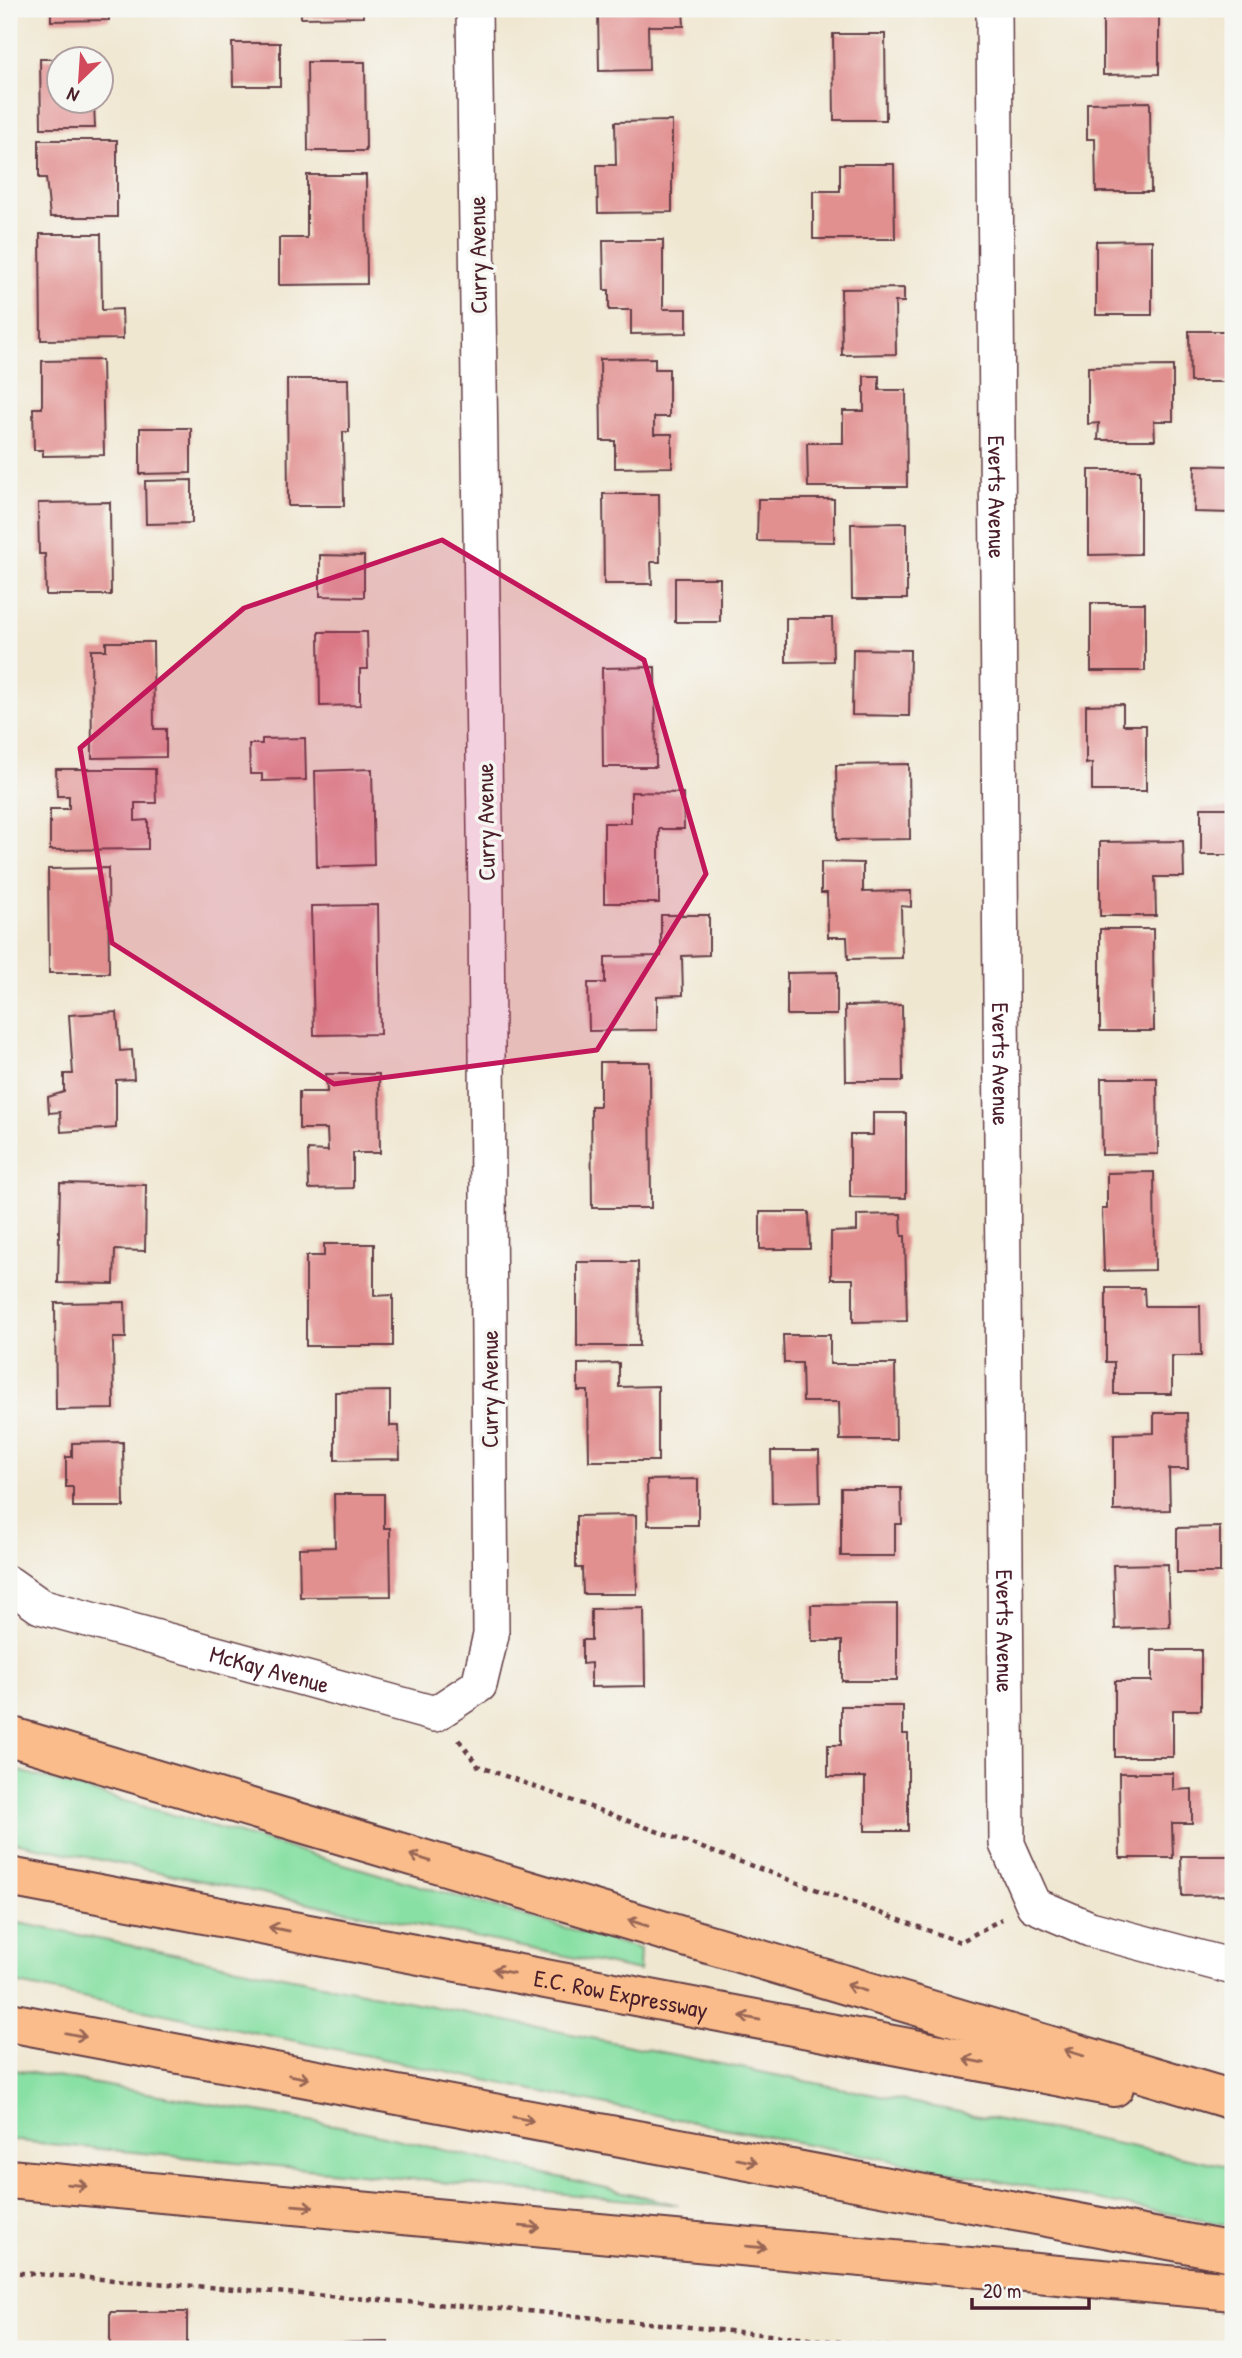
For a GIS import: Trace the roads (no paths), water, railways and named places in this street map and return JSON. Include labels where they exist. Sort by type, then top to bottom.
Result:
[{"type":"highway","points":[[9,1736],[1233,2100]]},
{"type":"highway","name":"E.C. Row Expressway","points":[[9,1877],[1233,2110]]},
{"type":"highway","points":[[9,2022],[1233,2252]]},
{"type":"highway","points":[[9,2179],[1233,2291]]},
{"type":"street","name":"Curry Avenue","points":[[474,9],[486,915],[491,1635]]},
{"type":"street","name":"Everts Avenue","points":[[994,9],[1007,1844],[1034,1905],[1090,1929],[1233,1967]]},
{"type":"street","name":"McKay Avenue","points":[[9,1584],[40,1605],[435,1714],[479,1685],[491,1635]]}]
